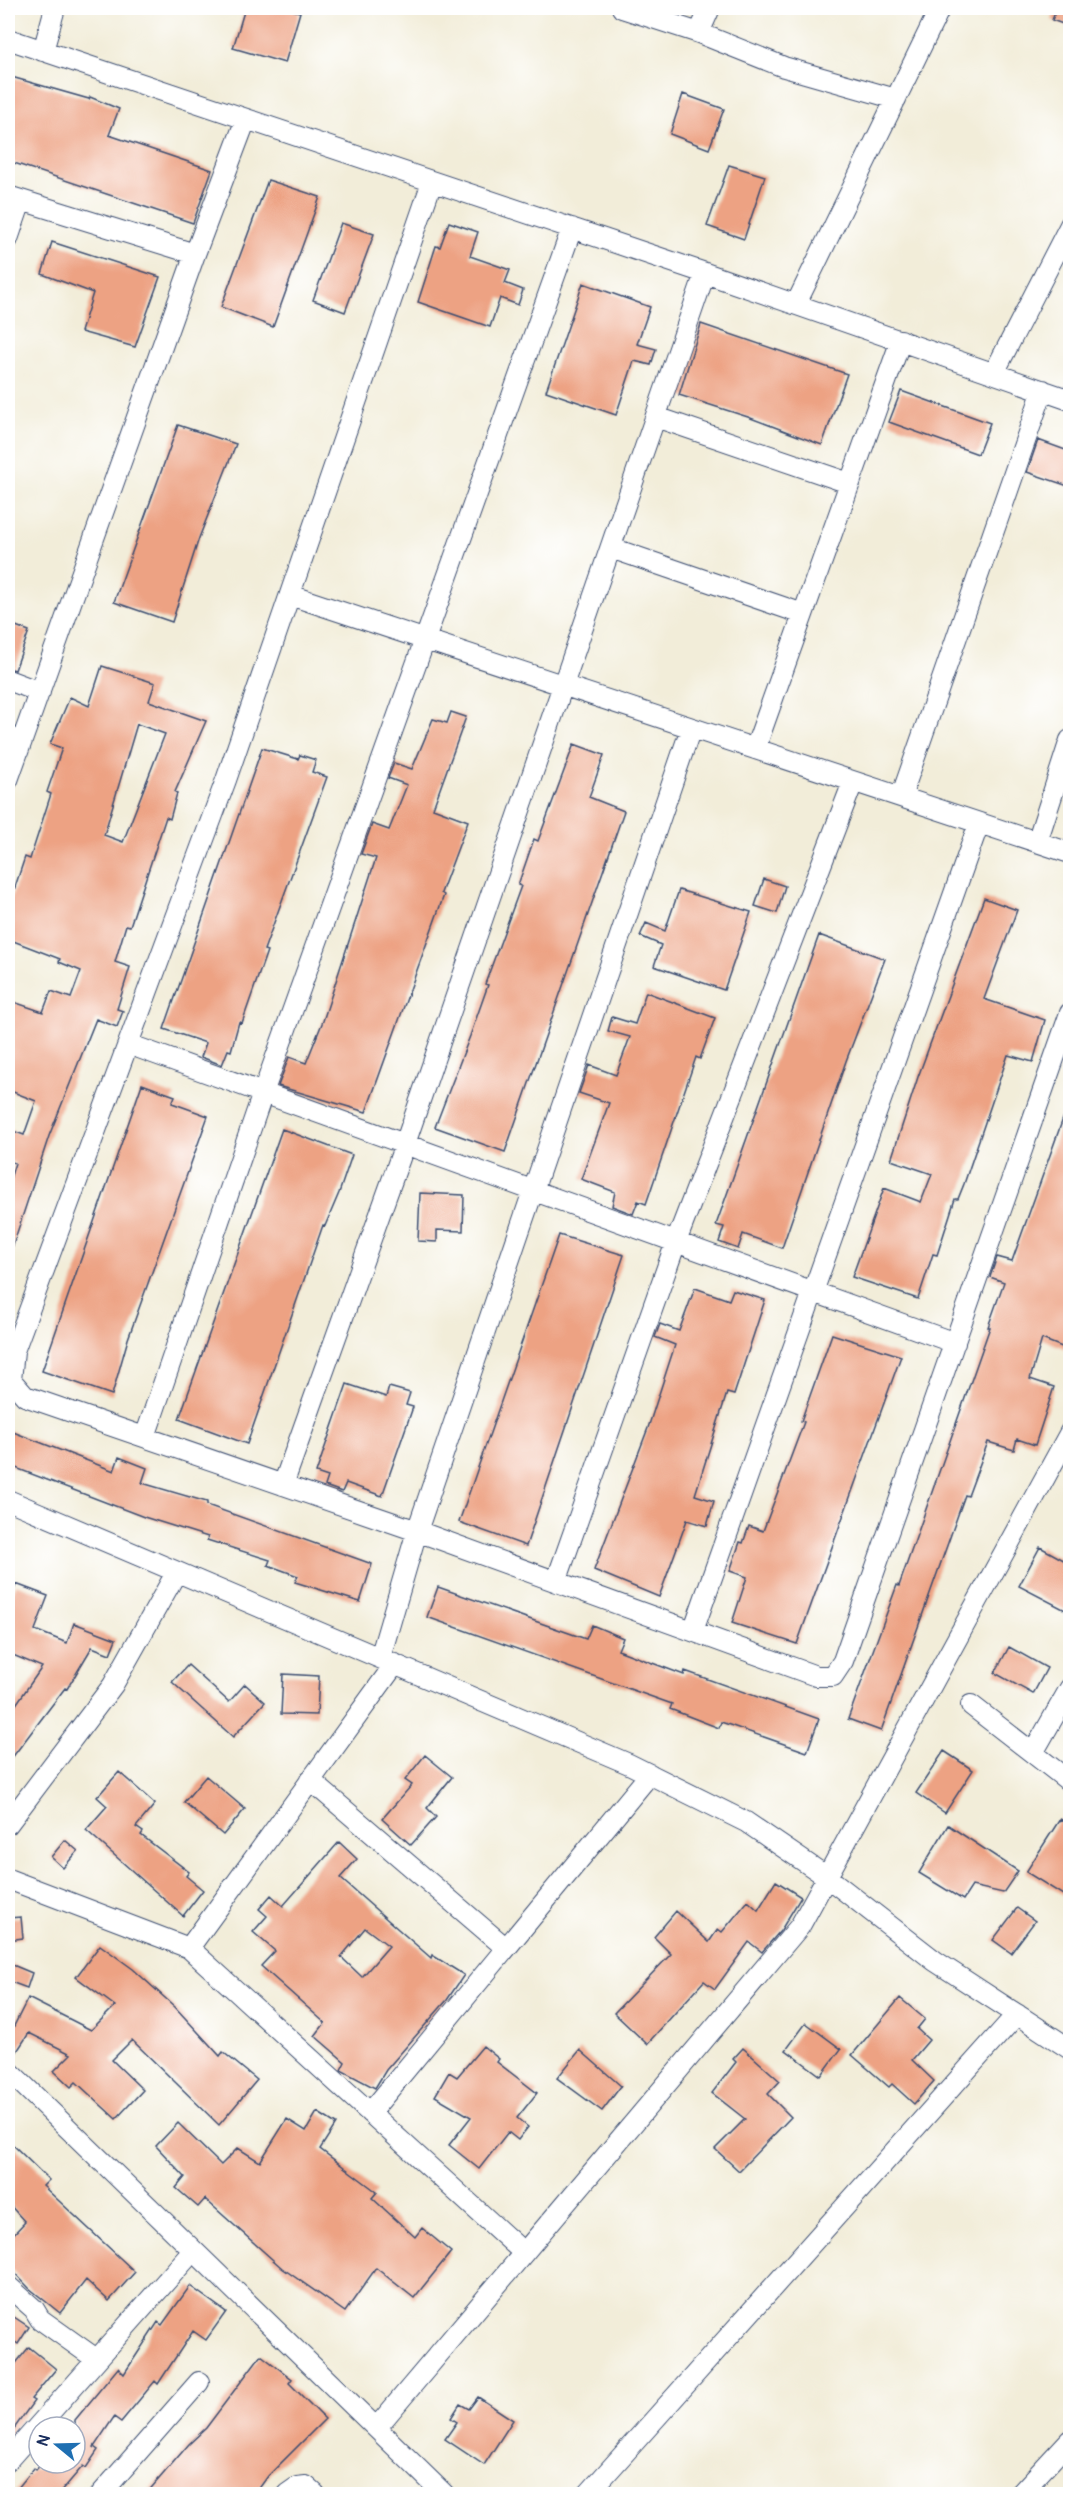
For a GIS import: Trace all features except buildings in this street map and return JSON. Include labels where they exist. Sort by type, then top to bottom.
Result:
[{"type":"street","points":[[43,51],[55,8]]},
{"type":"street","points":[[622,8],[699,33],[784,67],[896,99]]},
{"type":"street","points":[[699,33],[710,8]]},
{"type":"street","points":[[796,304],[940,8]]},
{"type":"street","points":[[8,39],[705,273],[1071,400]]},
{"type":"street","points":[[8,780],[195,254],[246,119]]},
{"type":"street","points":[[432,182],[226,780],[14,1351],[11,1380],[25,1396],[417,1531],[816,1676],[833,1676],[843,1661],[1071,1013]]},
{"type":"street","points":[[8,239],[14,199],[195,254]]},
{"type":"street","points":[[994,373],[1071,225]]},
{"type":"street","points":[[145,1437],[263,1093],[572,228]]},
{"type":"street","points":[[283,1485],[565,686],[705,273]]},
{"type":"street","points":[[755,749],[901,340]]},
{"type":"street","points":[[901,797],[1043,390]]},
{"type":"street","points":[[656,417],[849,483]]},
{"type":"street","points":[[611,548],[803,614]]},
{"type":"street","points":[[290,596],[1071,853]]},
{"type":"street","points":[[8,680],[40,692]]},
{"type":"street","points":[[189,1948],[310,1780],[387,1661],[417,1531],[691,728]]},
{"type":"street","points":[[1037,842],[1071,740]]},
{"type":"street","points":[[556,1582],[676,1242],[853,782]]},
{"type":"street","points":[[693,1631],[979,823]]},
{"type":"street","points":[[128,1044],[955,1343]]},
{"type":"street","points":[[377,2427],[800,1926],[1071,1432]]},
{"type":"street","points":[[8,1500],[650,1774],[746,1822],[827,1877],[935,1961],[1071,2049]]},
{"type":"street","points":[[8,1824],[113,1685],[176,1573]]},
{"type":"street","points":[[1033,1753],[1071,1688]]},
{"type":"street","points":[[971,1706],[1071,1782]]},
{"type":"street","points":[[370,2113],[650,1774]]},
{"type":"street","points":[[310,1780],[506,1948]]},
{"type":"street","points":[[8,1880],[189,1948],[524,2253]]},
{"type":"street","points":[[588,2494],[1017,2014]]},
{"type":"street","points":[[8,2070],[192,2252],[377,2427],[444,2494]]},
{"type":"street","points":[[8,2458],[192,2252]]},
{"type":"street","points":[[8,2286],[34,2309],[40,2319],[96,2359]]},
{"type":"street","points":[[101,2494],[199,2382]]},
{"type":"street","points":[[1020,2494],[1071,2440]]},
{"type":"street","points":[[287,2494],[297,2487],[306,2486],[315,2494]]}]
